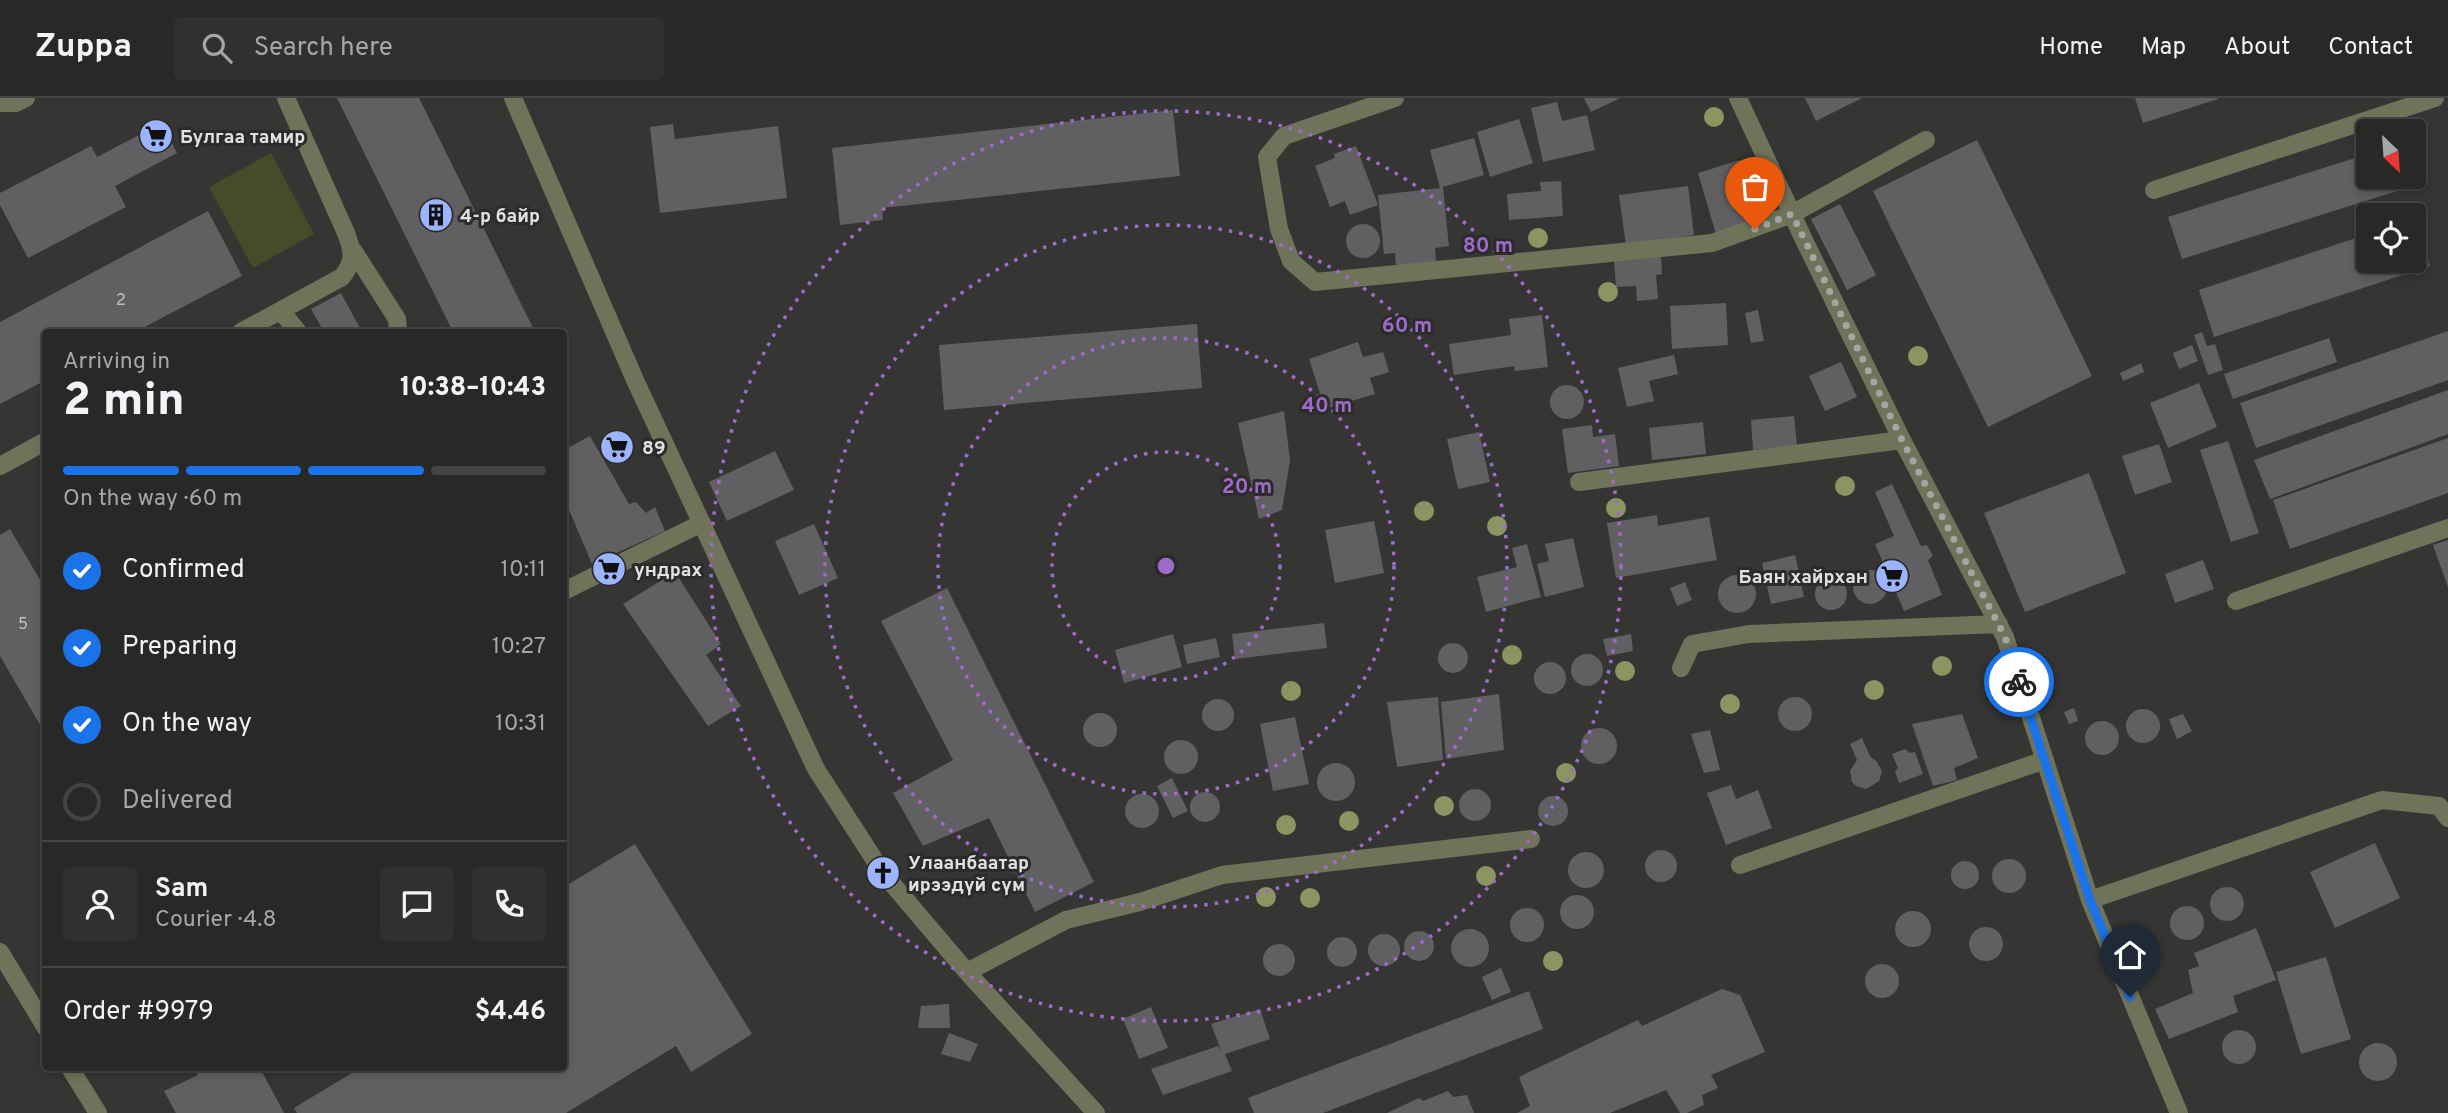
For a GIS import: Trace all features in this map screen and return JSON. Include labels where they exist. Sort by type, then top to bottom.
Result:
[{"type":"street","points":[[0,103],[16,103],[26,98]]},
{"type":"street","points":[[286,98],[353,250],[397,319],[398,329]]},
{"type":"street","points":[[513,98],[635,380],[816,769],[883,873],[967,972],[1096,1113]]},
{"type":"street","points":[[1395,98],[1284,136],[1267,157],[1279,229],[1292,261],[1315,282],[1712,243],[1792,214],[1926,140]]},
{"type":"street","points":[[1738,98],[1902,440],[2005,637],[2090,900],[2179,1113]]},
{"type":"street","points":[[2154,190],[2435,98]]},
{"type":"street","points":[[247,329],[342,276],[351,265],[353,250]]},
{"type":"street","points":[[281,311],[296,329]]},
{"type":"street","points":[[1579,482],[1902,440]]},
{"type":"street","points":[[0,466],[42,443]]},
{"type":"street","points":[[567,590],[702,523]]},
{"type":"street","points":[[2236,601],[2448,528]]},
{"type":"street","points":[[1681,668],[1692,644],[1749,634],[1999,624]]},
{"type":"street","points":[[1740,865],[2045,760]]},
{"type":"street","points":[[2090,900],[2382,800],[2439,806],[2448,818]]},
{"type":"street","points":[[967,972],[1066,920],[1140,902],[1222,875],[1531,839]]},
{"type":"street","points":[[0,952],[42,1021]]},
{"type":"street","points":[[72,1071],[98,1113]]},
{"type":"green space","points":[[271,153],[314,234],[253,268],[209,187]]},
{"type":"building","name":"4-р байр","points":[[337,98],[419,98],[534,329],[452,329]]},
{"type":"building","points":[[1584,98],[1620,98],[1591,112]]},
{"type":"building","points":[[1805,98],[1862,98],[1816,121]]},
{"type":"building","points":[[2135,98],[2218,98],[2218,99],[2143,123]]},
{"type":"building","points":[[1557,102],[1562,121],[1587,115],[1595,150],[1543,162],[1531,108]]},
{"type":"building","points":[[1173,110],[1180,176],[882,208],[883,220],[840,225],[832,148]]},
{"type":"building","points":[[1519,119],[1533,163],[1490,177],[1477,132]]},
{"type":"building","points":[[162,123],[177,153],[115,186],[126,207],[28,258],[0,205],[0,193],[91,146],[97,157]]},
{"type":"building","points":[[673,124],[675,139],[778,126],[787,198],[660,213],[650,127]]},
{"type":"building","points":[[1474,138],[1484,175],[1443,187],[1449,246],[1435,248],[1436,262],[1396,267],[1395,253],[1384,254],[1378,195],[1440,188],[1430,150]]},
{"type":"building","points":[[1977,140],[2092,376],[1988,427],[1873,191]]},
{"type":"building","points":[[1356,146],[1378,205],[1350,215],[1345,201],[1330,207],[1315,166],[1335,158],[1334,154]]},
{"type":"building","points":[[2356,158],[2356,189],[2403,189],[2182,259],[2168,217]]},
{"type":"building","points":[[1740,160],[1759,221],[1716,234],[1698,173]]},
{"type":"building","points":[[1561,181],[1563,216],[1509,220],[1507,194],[1541,191],[1540,182]]},
{"type":"building","points":[[1688,186],[1694,235],[1626,245],[1619,195]]},
{"type":"building","points":[[1840,204],[1876,275],[1847,290],[1811,219]]},
{"type":"building","points":[[208,211],[242,276],[141,329],[42,329],[42,382],[0,404],[0,322]]},
{"type":"building","points":[[1363,224],[1375,229],[1380,241],[1375,253],[1363,258],[1351,253],[1346,241],[1351,229]]},
{"type":"building","points":[[2356,238],[2356,273],[2409,273],[2214,337],[2199,290]]},
{"type":"building","points":[[1661,256],[1662,274],[1656,275],[1658,299],[1637,301],[1636,286],[1616,287],[1614,259]]},
{"type":"building","points":[[341,293],[360,329],[322,329],[311,309]]},
{"type":"building","points":[[1726,303],[1728,345],[1672,349],[1670,306]]},
{"type":"building","points":[[1758,310],[1764,341],[1751,343],[1745,313]]},
{"type":"building","points":[[1542,315],[1548,367],[1515,371],[1514,366],[1454,375],[1449,344],[1511,335],[1509,319]]},
{"type":"building","points":[[1197,324],[1202,388],[944,410],[939,345]]},
{"type":"building","points":[[2448,331],[2448,380],[2256,448],[2240,403]]},
{"type":"building","points":[[2202,332],[2207,346],[2215,344],[2223,370],[2208,375],[2194,335]]},
{"type":"building","points":[[2329,338],[2337,362],[2233,399],[2224,374]]},
{"type":"building","points":[[1358,342],[1363,357],[1383,352],[1389,372],[1370,378],[1375,394],[1325,409],[1309,359]]},
{"type":"building","points":[[2192,345],[2198,361],[2179,369],[2173,353]]},
{"type":"building","points":[[1674,355],[1678,374],[1649,381],[1654,401],[1627,407],[1618,368]]},
{"type":"building","points":[[1841,362],[1857,397],[1825,411],[1809,376]]},
{"type":"building","points":[[2141,363],[2144,372],[2123,381],[2120,373]]},
{"type":"building","points":[[2199,383],[2217,427],[2168,448],[2150,403]]},
{"type":"building","points":[[1567,385],[1579,390],[1584,402],[1579,414],[1567,419],[1555,414],[1550,402],[1555,390]]},
{"type":"building","points":[[2448,390],[2448,434],[2270,499],[2254,460]]},
{"type":"building","points":[[1284,411],[1290,460],[1282,510],[1259,519],[1238,423]]},
{"type":"building","points":[[1794,416],[1797,446],[1753,450],[1751,420]]},
{"type":"building","points":[[1703,422],[1706,454],[1652,460],[1649,428]]},
{"type":"building","points":[[1592,425],[1593,437],[1615,434],[1619,466],[1568,473],[1562,429]]},
{"type":"building","points":[[1479,432],[1490,482],[1458,489],[1447,439]]},
{"type":"building","points":[[590,436],[629,504],[636,502],[646,513],[655,507],[665,531],[592,564],[567,505],[567,448]]},
{"type":"building","points":[[2448,438],[2448,493],[2290,549],[2273,500]]},
{"type":"building","points":[[2228,441],[2259,533],[2231,542],[2200,450]]},
{"type":"building","points":[[2159,444],[2172,482],[2135,495],[2122,456]]},
{"type":"building","points":[[775,451],[794,490],[727,521],[709,482]]},
{"type":"building","points":[[2089,473],[2126,573],[2025,612],[1984,513]]},
{"type":"building","points":[[1892,484],[1921,546],[1927,545],[1933,556],[1928,560],[1942,595],[1904,611],[1875,544],[1894,536],[1875,492]]},
{"type":"building","points":[[1657,515],[1658,526],[1709,517],[1717,560],[1616,578],[1607,523]]},
{"type":"building","points":[[1374,521],[1384,573],[1335,583],[1325,530]]},
{"type":"building","points":[[814,524],[838,578],[799,595],[775,541]]},
{"type":"building","points":[[10,529],[42,583],[42,728],[0,656],[0,535]]},
{"type":"building","points":[[1573,538],[1584,587],[1545,597],[1537,564],[1549,561],[1545,544]]},
{"type":"building","points":[[2448,540],[2448,587],[2433,545]]},
{"type":"building","points":[[1527,544],[1541,597],[1486,612],[1477,577],[1517,567],[1512,548]]},
{"type":"building","points":[[1795,555],[1804,597],[1771,604],[1762,563]]},
{"type":"building","points":[[2203,560],[2214,589],[2175,603],[2165,574]]},
{"type":"building","points":[[1870,570],[1882,575],[1887,587],[1882,599],[1870,604],[1858,599],[1853,587],[1858,575]]},
{"type":"building","points":[[675,572],[721,644],[706,655],[741,706],[708,726],[623,604]]},
{"type":"building","points":[[1737,575],[1750,581],[1756,594],[1750,607],[1737,613],[1724,607],[1718,594],[1724,581]]},
{"type":"building","points":[[1831,578],[1842,583],[1847,594],[1842,605],[1831,610],[1820,605],[1815,594],[1820,583]]},
{"type":"building","points":[[1685,582],[1692,600],[1677,606],[1670,588]]},
{"type":"building","points":[[947,588],[1094,882],[1035,912],[989,818],[923,846],[893,793],[953,760],[881,621]]},
{"type":"building","points":[[1324,623],[1327,648],[1235,659],[1232,634]]},
{"type":"building","points":[[1173,634],[1182,667],[1124,683],[1115,650]]},
{"type":"building","points":[[1631,634],[1633,651],[1607,656],[1603,639]]},
{"type":"building","points":[[1216,638],[1220,657],[1187,664],[1183,645]]},
{"type":"building","points":[[1453,643],[1459,644],[1467,652],[1467,664],[1459,672],[1453,673],[1447,672],[1439,664],[1438,658],[1439,652],[1447,644]]},
{"type":"building","points":[[1587,654],[1598,659],[1603,670],[1598,681],[1587,686],[1576,681],[1571,670],[1576,659]]},
{"type":"building","points":[[1550,662],[1561,667],[1566,678],[1561,689],[1550,694],[1539,689],[1534,678],[1539,667]]},
{"type":"building","points":[[1499,694],[1504,750],[1446,759],[1441,702]]},
{"type":"building","points":[[1438,697],[1443,760],[1397,767],[1387,702]]},
{"type":"building","points":[[1795,697],[1807,702],[1812,714],[1807,726],[1795,731],[1783,726],[1778,714],[1783,702]]},
{"type":"building","points":[[1218,699],[1230,703],[1234,715],[1230,727],[1218,731],[1206,727],[1202,715],[1206,703]]},
{"type":"building","points":[[2074,708],[2078,721],[2069,724],[2064,712]]},
{"type":"building","points":[[2143,709],[2155,714],[2160,726],[2155,738],[2143,743],[2131,738],[2126,726],[2131,714]]},
{"type":"building","points":[[1100,713],[1112,718],[1117,730],[1112,742],[1100,747],[1088,742],[1083,730],[1088,718]]},
{"type":"building","points":[[1962,714],[1978,758],[1954,768],[1957,780],[1933,786],[1912,724]]},
{"type":"building","points":[[2183,714],[2192,731],[2177,739],[2169,719]]},
{"type":"building","points":[[1295,717],[1309,784],[1273,791],[1260,724]]},
{"type":"building","points":[[2102,721],[2114,726],[2119,738],[2114,750],[2102,755],[2090,750],[2085,738],[2090,726]]},
{"type":"building","points":[[1599,728],[1612,733],[1617,746],[1612,759],[1599,764],[1586,759],[1581,746],[1586,733]]},
{"type":"building","points":[[1710,730],[1720,770],[1704,773],[1691,734]]},
{"type":"building","points":[[1862,738],[1870,756],[1882,771],[1879,781],[1866,789],[1852,782],[1850,771],[1857,760],[1850,744]]},
{"type":"building","points":[[1181,740],[1193,745],[1198,757],[1193,769],[1181,774],[1169,769],[1164,757],[1169,745]]},
{"type":"building","points":[[1905,749],[1910,753],[1915,752],[1923,774],[1899,783],[1895,771],[1898,768],[1892,754]]},
{"type":"building","points":[[1336,763],[1349,769],[1355,782],[1349,795],[1336,801],[1323,795],[1317,782],[1323,769]]},
{"type":"building","points":[[1172,778],[1188,811],[1173,818],[1157,786]]},
{"type":"building","points":[[1731,785],[1736,799],[1758,790],[1772,828],[1726,845],[1707,793]]},
{"type":"building","points":[[1475,789],[1486,794],[1491,805],[1486,816],[1475,821],[1464,816],[1459,805],[1464,794]]},
{"type":"building","points":[[1205,792],[1216,796],[1220,807],[1216,818],[1205,822],[1194,818],[1190,807],[1194,796]]},
{"type":"building","points":[[1142,794],[1154,799],[1159,811],[1154,823],[1142,828],[1130,823],[1125,811],[1130,799]]},
{"type":"building","points":[[1553,796],[1559,797],[1567,805],[1567,817],[1559,825],[1553,826],[1547,825],[1539,817],[1538,811],[1539,805],[1547,797]]},
{"type":"building","points":[[2375,843],[2400,898],[2335,928],[2310,872]]},
{"type":"building","points":[[635,844],[752,1034],[691,1072],[676,1046],[566,1113],[297,1113],[294,1108],[355,1071],[567,1071],[567,885]]},
{"type":"building","points":[[1661,850],[1672,855],[1677,866],[1672,877],[1661,882],[1650,877],[1645,866],[1650,855]]},
{"type":"building","points":[[1586,852],[1598,858],[1604,870],[1598,882],[1586,888],[1574,882],[1568,870],[1574,858]]},
{"type":"building","points":[[2009,859],[2021,864],[2026,876],[2021,888],[2009,893],[1997,888],[1992,876],[1997,864]]},
{"type":"building","points":[[1965,861],[1975,865],[1979,875],[1975,885],[1965,889],[1955,885],[1951,875],[1955,865]]},
{"type":"building","points":[[2227,887],[2239,892],[2244,904],[2239,916],[2227,921],[2215,916],[2210,904],[2215,892]]},
{"type":"building","points":[[1577,895],[1589,900],[1594,912],[1589,924],[1577,929],[1565,924],[1560,912],[1565,900]]},
{"type":"building","points":[[2187,906],[2199,911],[2204,923],[2199,935],[2187,940],[2175,935],[2170,923],[2175,911]]},
{"type":"building","points":[[1527,908],[1539,913],[1544,925],[1539,937],[1527,942],[1515,937],[1510,925],[1515,913]]},
{"type":"building","points":[[1913,911],[1926,916],[1931,929],[1926,942],[1913,947],[1900,942],[1895,929],[1900,916]]},
{"type":"building","points":[[1986,927],[1998,932],[2003,944],[1998,956],[1986,961],[1974,956],[1969,944],[1974,932]]},
{"type":"building","points":[[2256,928],[2276,980],[2233,996],[2238,1012],[2169,1039],[2155,1009],[2193,993],[2188,970],[2199,966],[2194,953]]},
{"type":"building","points":[[1470,929],[1483,935],[1489,948],[1483,961],[1470,967],[1457,961],[1451,948],[1457,935]]},
{"type":"building","points":[[1419,931],[1430,935],[1434,946],[1430,957],[1419,961],[1408,957],[1404,946],[1408,935]]},
{"type":"building","points":[[1384,934],[1395,939],[1400,950],[1395,961],[1384,966],[1373,961],[1368,950],[1373,939]]},
{"type":"building","points":[[1342,937],[1353,941],[1357,952],[1353,963],[1342,967],[1331,963],[1327,952],[1331,941]]},
{"type":"building","points":[[1279,944],[1290,949],[1295,960],[1290,971],[1279,976],[1268,971],[1263,960],[1268,949]]},
{"type":"building","points":[[2326,957],[2351,1039],[2301,1054],[2276,972]]},
{"type":"building","points":[[1882,964],[1894,969],[1899,981],[1894,993],[1882,998],[1870,993],[1865,981],[1870,969]]},
{"type":"building","points":[[1501,968],[1511,992],[1492,1000],[1482,977]]},
{"type":"building","points":[[1722,989],[1740,995],[1765,1052],[1711,1075],[1718,1088],[1702,1095],[1704,1105],[1687,1113],[1680,1113],[1666,1090],[1610,1113],[1517,1113],[1530,1106],[1519,1077],[1638,1020],[1642,1026]]},
{"type":"building","points":[[1529,991],[1543,1029],[1323,1113],[1254,1113],[1248,1098]]},
{"type":"building","points":[[949,1004],[950,1028],[918,1028],[921,1006]]},
{"type":"building","points":[[1151,1007],[1168,1048],[1139,1059],[1123,1019]]},
{"type":"building","points":[[1260,1009],[1270,1039],[1225,1054],[1232,1071],[1163,1095],[1151,1069],[1218,1046],[1222,1053],[1211,1024]]},
{"type":"building","points":[[2239,1030],[2251,1035],[2256,1047],[2251,1059],[2239,1064],[2227,1059],[2222,1047],[2227,1035]]},
{"type":"building","points":[[949,1033],[978,1044],[970,1062],[941,1054]]},
{"type":"building","points":[[2378,1043],[2392,1048],[2397,1062],[2392,1076],[2378,1081],[2364,1076],[2359,1062],[2364,1048]]},
{"type":"building","points":[[196,1071],[262,1071],[284,1113],[176,1113],[164,1091],[198,1075]]},
{"type":"building","points":[[1448,1091],[1453,1097],[1467,1095],[1474,1113],[1387,1113],[1419,1098],[1423,1101]]},
{"type":"way so far","points":[[1755,229],[1792,214],[1902,440],[2005,637],[2019,682]]},
{"type":"place","name":"Булгаа тамир","points":[[156,136]]},
{"type":"place","name":"4-р байр","points":[[436,215]]},
{"type":"place","name":"89","points":[[617,447]]},
{"type":"place","name":"ундрах","points":[[609,569]]},
{"type":"place","name":"Баян хайрхан","points":[[1892,576]]},
{"type":"place","name":"Улаанбаатар ирээдүй сүм","points":[[883,873]]},
{"type":"route","points":[[2019,682],[2090,900],[2130,997]]}]
